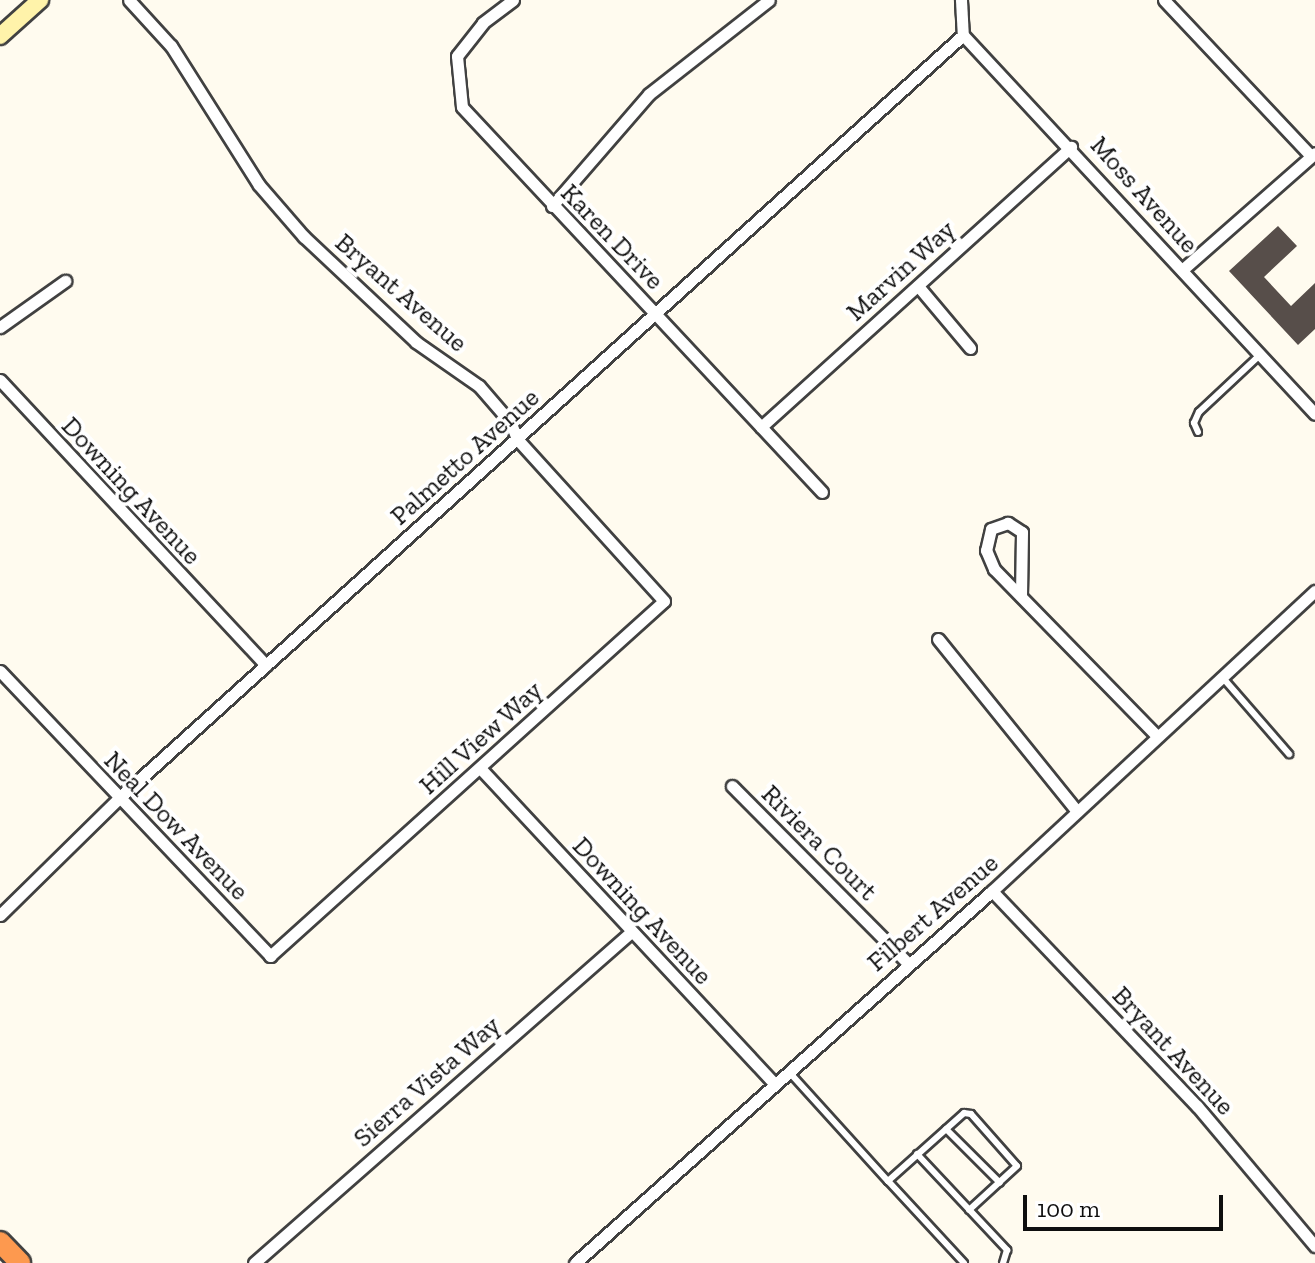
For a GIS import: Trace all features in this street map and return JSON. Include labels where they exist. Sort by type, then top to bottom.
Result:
[{"type":"highway","points":[[0,1242],[20,1263]]},
{"type":"street","name":"Bryant Avenue","points":[[129,0],[171,46],[259,185],[304,237],[416,342],[479,386],[511,423],[517,439],[664,601]]},
{"type":"street","name":"Karen Drive","points":[[513,0],[483,23],[457,56],[458,95],[473,123],[822,492]]},
{"type":"street","points":[[552,206],[649,94],[769,0]]},
{"type":"street","points":[[961,0],[963,35]]},
{"type":"street","points":[[1164,0],[1313,154],[1182,270]]},
{"type":"street","points":[[0,36],[37,1]]},
{"type":"street","name":"Palmetto Avenue","points":[[0,915],[120,797],[656,316],[963,35]]},
{"type":"street","name":"Moss Avenue","points":[[963,35],[1071,147],[1315,414]]},
{"type":"street","name":"Marvin Way","points":[[761,427],[1071,147]]},
{"type":"street","points":[[0,327],[65,281]]},
{"type":"street","points":[[918,286],[970,348]]},
{"type":"street","name":"Downing Avenue","points":[[0,380],[266,665]]},
{"type":"street","points":[[1021,596],[1022,532],[1008,523],[991,529],[986,550],[994,569],[1157,736]]},
{"type":"street","name":"Filbert Avenue","points":[[575,1263],[773,1082],[992,891],[1220,675],[1315,591]]},
{"type":"street","name":"Hill View Way","points":[[327,908],[664,601]]},
{"type":"street","points":[[938,639],[1077,811]]},
{"type":"street","name":"Neal Dow Avenue","points":[[0,671],[270,956],[327,908]]},
{"type":"street","name":"Downing Avenue","points":[[480,768],[630,933],[773,1082]]},
{"type":"street","name":"Riviera Court","points":[[732,786],[909,964]]},
{"type":"street","name":"Bryant Avenue","points":[[992,891],[1197,1106],[1315,1246]]},
{"type":"street","name":"Sierra Vista Way","points":[[254,1263],[630,933]]},
{"type":"lane","points":[[1198,432],[1194,423],[1199,412],[1260,355]]},
{"type":"lane","points":[[1220,675],[1289,754]]},
{"type":"lane","points":[[787,1070],[964,1263]]},
{"type":"lane","points":[[888,1181],[964,1113],[971,1114],[1016,1160],[1017,1166],[969,1210]]},
{"type":"lane","points":[[946,1129],[1000,1183]]},
{"type":"lane","points":[[917,1154],[1007,1250],[1003,1263]]},
{"type":"building","points":[[1278,226],[1297,246],[1264,277],[1291,306],[1315,283],[1315,329],[1298,345],[1229,271]]}]
